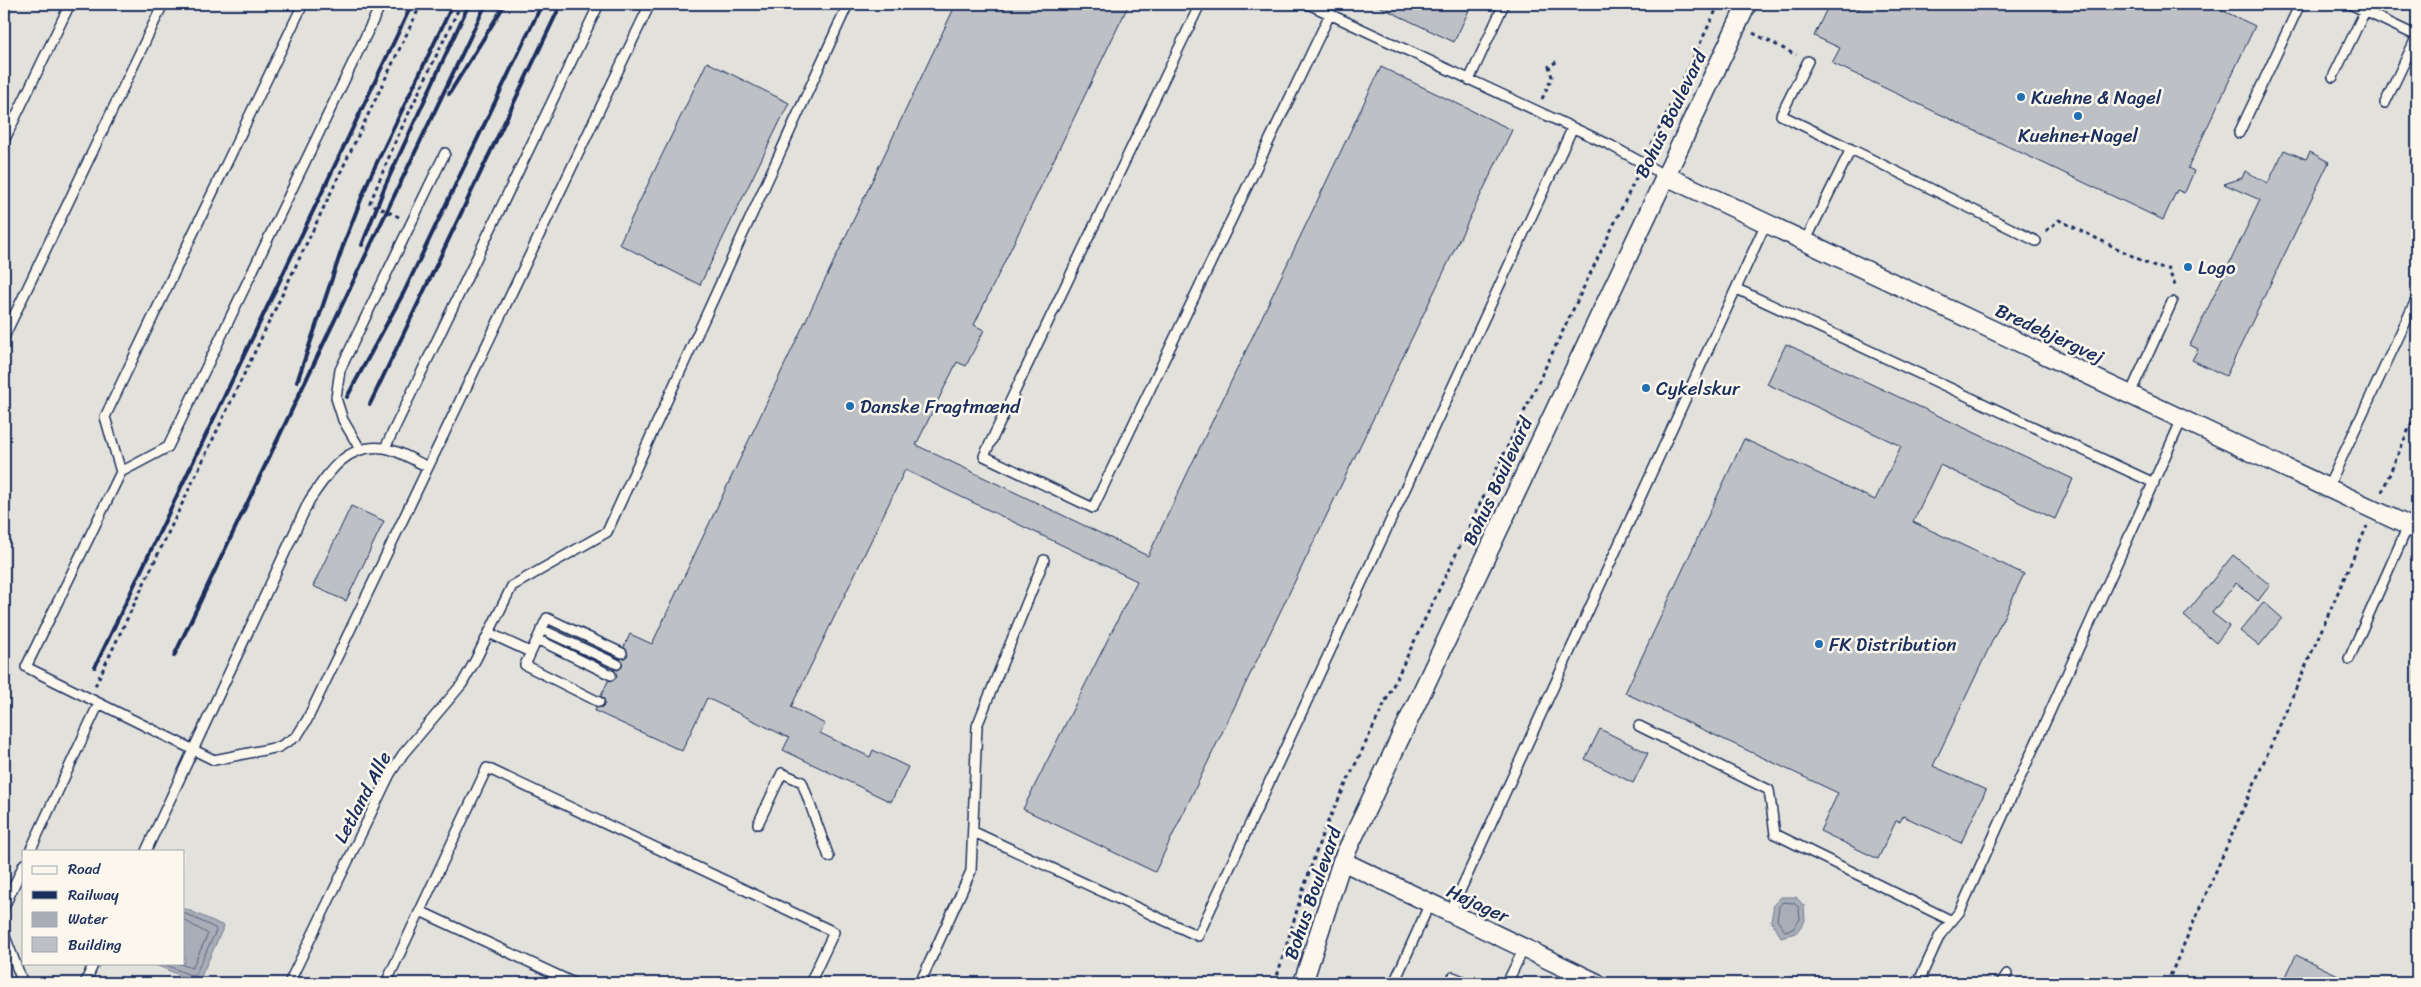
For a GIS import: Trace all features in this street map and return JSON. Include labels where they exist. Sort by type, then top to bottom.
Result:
[{"type":"street","name":"Bohus Boulevard","points":[[1303,983],[1342,861],[1664,175],[1747,4]]},
{"type":"street","name":"Bredebjergvej","points":[[1664,175],[2413,528]]},
{"type":"street","name":"Højager","points":[[1342,861],[1597,983]]},
{"type":"lane","points":[[4,142],[70,4]]},
{"type":"lane","points":[[4,337],[163,4]]},
{"type":"lane","points":[[121,472],[105,417],[303,4]]},
{"type":"lane","points":[[381,4],[168,447],[121,472],[26,667],[214,760],[279,747],[297,736],[307,720],[650,4]]},
{"type":"lane","points":[[386,448],[599,4]]},
{"type":"lane","name":"Letland Alle","points":[[289,983],[390,774],[403,754],[462,684],[512,586],[607,532],[848,4]]},
{"type":"lane","points":[[1200,4],[984,456],[1093,508],[1330,14]]},
{"type":"lane","points":[[1308,4],[1572,129],[1610,145],[1642,165],[1664,175]]},
{"type":"lane","points":[[1469,80],[1504,4]]},
{"type":"lane","points":[[2239,133],[2300,4]]},
{"type":"lane","points":[[2350,4],[2417,36],[2385,103]]},
{"type":"lane","points":[[2333,77],[2364,11]]},
{"type":"lane","points":[[1808,61],[1780,115],[2036,240]]},
{"type":"lane","points":[[974,832],[1198,936],[1572,129]]},
{"type":"lane","points":[[1806,242],[1851,149]]},
{"type":"lane","points":[[360,449],[343,420],[336,398],[340,370],[445,153]]},
{"type":"lane","points":[[1450,913],[1766,223]]},
{"type":"lane","points":[[1737,289],[2154,483]]},
{"type":"lane","points":[[2328,487],[2417,298]]},
{"type":"lane","points":[[2130,394],[2172,302]]},
{"type":"lane","points":[[1918,983],[1940,935],[1960,911],[2182,419]]},
{"type":"lane","points":[[146,850],[309,501],[334,466],[360,449],[386,448],[428,467]]},
{"type":"lane","points":[[2349,659],[2413,528]]},
{"type":"lane","points":[[920,983],[971,871],[977,726],[1044,560]]},
{"type":"lane","points":[[598,702],[525,665],[530,652],[547,618],[622,653]]},
{"type":"lane","points":[[541,630],[617,664]]},
{"type":"lane","points":[[489,633],[530,652]]},
{"type":"lane","points":[[537,639],[611,675]]},
{"type":"lane","points":[[30,850],[99,703]]},
{"type":"lane","points":[[1639,726],[1769,790],[1775,834],[1952,921]]},
{"type":"lane","points":[[386,983],[488,768],[834,932],[810,983]]},
{"type":"lane","points":[[758,824],[782,772],[802,782],[829,857]]},
{"type":"lane","points":[[4,907],[22,868]]},
{"type":"lane","points":[[1394,983],[1430,903]]},
{"type":"lane","points":[[420,911],[574,983]]},
{"type":"lane","points":[[4,934],[23,983]]},
{"type":"lane","points":[[1507,983],[1524,948]]},
{"type":"lane","points":[[84,983],[94,964]]},
{"type":"lane","points":[[2001,983],[2007,974]]},
{"type":"lane","points":[[1450,983],[1453,977],[1468,983]]},
{"type":"path","points":[[89,698],[421,4]]},
{"type":"path","points":[[411,222],[370,203],[396,140],[461,4]]},
{"type":"path","points":[[1275,983],[1323,832],[1719,4]]},
{"type":"path","points":[[1736,25],[1808,61]]},
{"type":"path","points":[[1536,111],[1552,77],[1549,66],[1558,61]]},
{"type":"path","points":[[2036,240],[2059,220],[2157,268],[2168,268],[2177,290],[2172,302]]},
{"type":"path","points":[[2167,983],[2417,410]]},
{"type":"shaded area","points":[[4,4],[2417,4],[2417,983],[4,983]]},
{"type":"water","points":[[1781,897],[1796,897],[1804,906],[1805,921],[1796,933],[1781,937],[1771,921],[1774,904]]},
{"type":"water","points":[[185,908],[224,926],[198,983],[153,964],[185,964]]},
{"type":"building","name":"Danske Fragtmænd","points":[[956,4],[1129,4],[974,325],[984,330],[966,366],[957,362],[916,445],[1148,556],[1381,67],[1512,130],[1155,872],[1023,809],[1137,581],[905,470],[791,707],[825,724],[820,733],[870,757],[873,750],[908,767],[891,802],[783,750],[789,738],[707,698],[682,751],[595,711],[596,708],[602,707],[605,704],[601,696],[608,681],[614,680],[617,677],[614,669],[618,670],[623,666],[620,659],[628,655],[624,647],[630,634],[652,644]]},
{"type":"building","points":[[1374,4],[1472,4],[1454,42]]},
{"type":"building","name":"Kuehne+Nagel","points":[[1829,4],[1848,4],[1859,9],[1862,4],[2209,4],[2255,26],[2188,168],[2194,171],[2186,190],[2184,193],[2177,190],[2163,220],[1832,63],[1840,48],[1814,36]]},
{"type":"building","points":[[707,62],[789,103],[700,285],[619,244]]},
{"type":"building","points":[[2284,150],[2306,159],[2310,152],[2329,162],[2226,376],[2192,360],[2198,349],[2190,345],[2260,200],[2224,184],[2242,178],[2245,171],[2268,183]]},
{"type":"building","name":"FK Distribution","points":[[1786,344],[2073,479],[2055,519],[1940,465],[1913,522],[2024,574],[1933,766],[1986,790],[1961,843],[1903,816],[1900,822],[1896,821],[1878,859],[1820,831],[1838,793],[1625,693],[1744,439],[1875,500],[1901,446],[1767,384]]},
{"type":"building","points":[[351,506],[384,521],[346,601],[313,586]]},
{"type":"building","points":[[2233,555],[2270,585],[2258,601],[2236,583],[2212,613],[2229,626],[2216,643],[2184,616]]},
{"type":"building","points":[[2264,602],[2282,618],[2259,646],[2240,631]]},
{"type":"building","points":[[1600,729],[1648,753],[1633,783],[1585,759]]},
{"type":"building","points":[[2296,955],[2355,983],[2283,983]]},
{"type":"railway","points":[[95,667],[412,4]]},
{"type":"railway","points":[[297,382],[344,243],[369,179],[453,4]]},
{"type":"railway","points":[[362,245],[385,186],[469,4]]},
{"type":"railway","points":[[174,656],[486,4]]},
{"type":"railway","points":[[449,94],[505,4]]},
{"type":"railway","points":[[347,397],[404,292],[542,4]]},
{"type":"railway","points":[[370,404],[561,4]]},
{"type":"place","name":"Kuehne & Nagel","points":[[2021,97]]},
{"type":"place","name":"Kuehne+Nagel","points":[[2078,116]]},
{"type":"place","name":"Logo","points":[[2188,267]]},
{"type":"place","name":"Cykelskur","points":[[1646,388]]},
{"type":"place","name":"Danske Fragtmænd","points":[[850,406]]},
{"type":"place","name":"FK Distribution","points":[[1819,644]]}]
